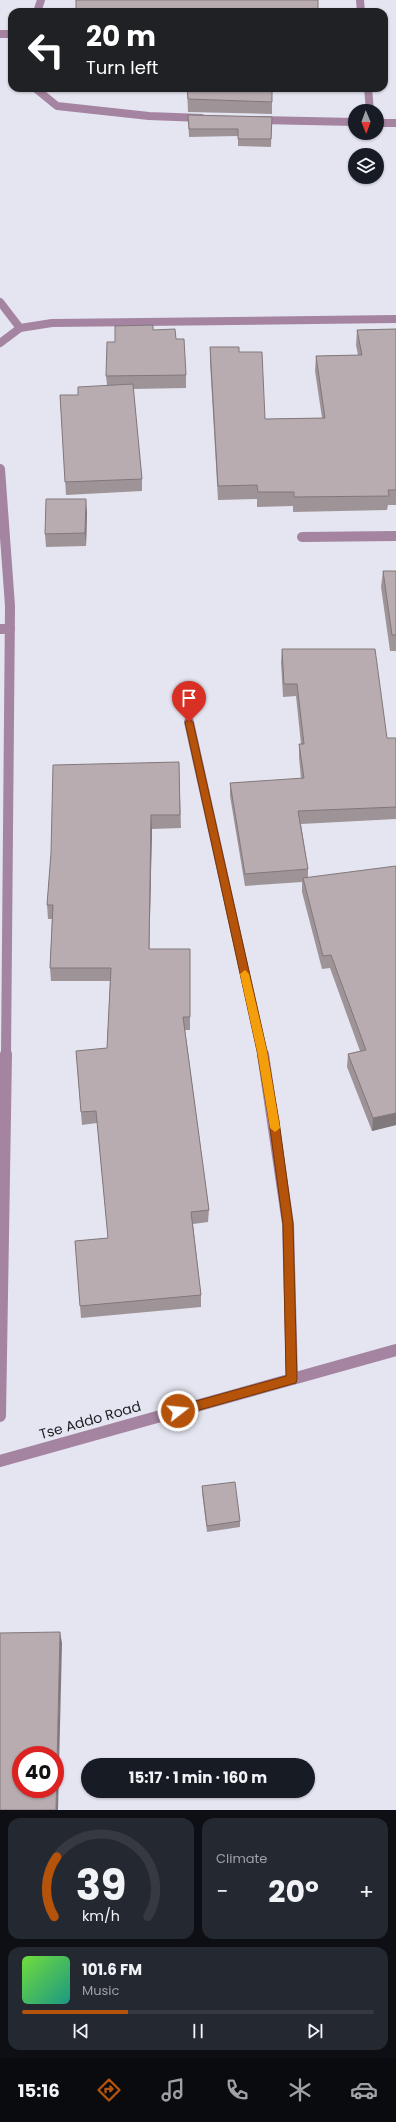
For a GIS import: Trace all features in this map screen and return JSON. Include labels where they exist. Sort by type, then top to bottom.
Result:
[{"type":"street","points":[[40,92],[57,106],[149,116],[211,118]]},
{"type":"street","points":[[368,92],[369,104]]},
{"type":"street","points":[[250,119],[348,122]]},
{"type":"street","points":[[384,123],[396,123]]},
{"type":"street","points":[[0,302],[20,328]]},
{"type":"street","points":[[0,343],[20,328],[52,323],[396,319]]},
{"type":"street","points":[[0,469],[10,606],[5,629],[2,1310],[0,1416]]},
{"type":"street","points":[[302,537],[396,536]]},
{"type":"street","points":[[189,722],[262,1051],[274,1121],[288,1224],[292,1379]]},
{"type":"street","name":"Tse Addo Road","points":[[0,1461],[396,1350]]},
{"type":"building","points":[[76,0],[318,0],[318,8],[76,8]]},
{"type":"building","points":[[187,92],[272,92],[272,102],[188,99]]},
{"type":"building","points":[[188,115],[272,117],[271,139],[238,139],[238,129],[189,129]]},
{"type":"building","points":[[153,325],[153,330],[175,329],[176,339],[184,339],[186,375],[106,376],[107,342],[115,342],[115,326]]},
{"type":"building","points":[[396,329],[396,490],[388,490],[389,496],[294,497],[294,492],[258,492],[257,485],[218,486],[210,347],[239,347],[239,352],[262,352],[265,419],[325,418],[316,356],[362,355],[357,330]]},
{"type":"building","points":[[133,384],[142,479],[65,482],[60,395],[78,395],[78,387]]},
{"type":"building","points":[[46,499],[86,499],[85,533],[45,534]]},
{"type":"building","points":[[383,571],[396,571],[396,635],[392,635]]},
{"type":"building","points":[[282,649],[375,649],[387,738],[396,738],[396,807],[298,811],[308,869],[245,874],[230,783],[304,778],[299,744],[304,744],[297,684],[284,684]]},
{"type":"building","points":[[179,762],[180,815],[151,815],[149,949],[190,949],[190,1017],[183,1017],[209,1210],[191,1212],[201,1295],[80,1306],[75,1241],[108,1238],[96,1111],[81,1112],[76,1051],[107,1048],[111,968],[50,968],[53,905],[47,905],[51,853],[53,765]]},
{"type":"building","points":[[396,866],[396,1113],[373,1118],[348,1054],[366,1050],[331,955],[323,956],[303,878]]},
{"type":"building","points":[[235,1482],[240,1521],[207,1526],[202,1486]]},
{"type":"building","points":[[60,1632],[57,1746],[12,1746],[12,1798],[56,1798],[56,1810],[0,1810],[0,1633]]},
{"type":"slow traffic","points":[[245,974],[262,1051],[275,1128]]},
{"type":"route","points":[[178,1411],[292,1379],[288,1224],[274,1121],[262,1051],[189,722]]}]
